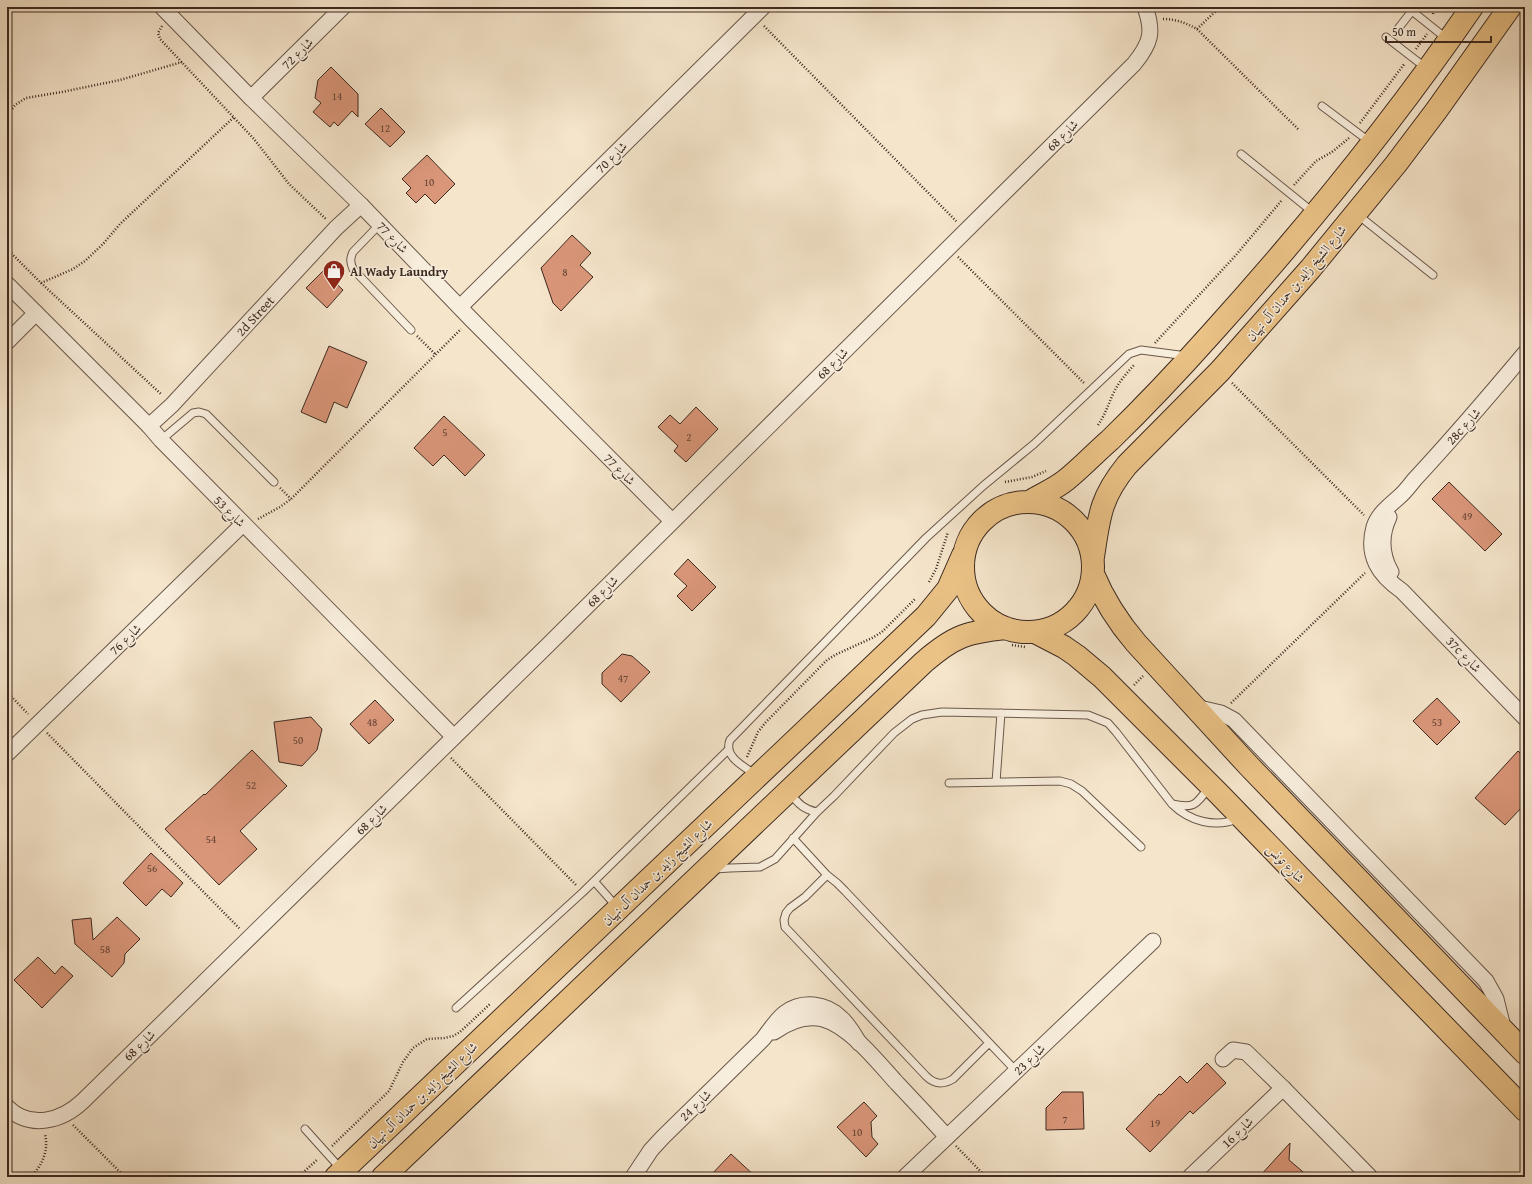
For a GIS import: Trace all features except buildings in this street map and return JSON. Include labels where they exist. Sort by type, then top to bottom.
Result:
[{"type":"main road","points":[[1031,501],[1065,481],[1130,421],[1191,356],[1267,271],[1316,214],[1372,143],[1428,70],[1472,7]]},
{"type":"main road","name":"شارع الشيخ زايد بن حمدان آل نهيان","points":[[1093,565],[1100,513],[1106,495],[1115,479],[1220,371],[1306,274],[1355,212],[1396,164],[1436,111],[1510,7]]},
{"type":"main road","points":[[1093,565],[1089,591],[1080,607],[1068,619],[1052,628],[1035,632],[1020,632],[1006,628],[986,617],[971,599],[963,578],[963,555],[969,537],[980,522],[995,510],[1012,503],[1031,501],[1053,506],[1072,518],[1086,536],[1093,565],[1107,604],[1125,631],[1253,771],[1525,1053]]},
{"type":"main road","name":"شارع الشيخ زايد بن حمدان آل نهيان","points":[[339,1174],[619,908],[750,771],[934,608],[948,589],[963,555]]},
{"type":"main road","points":[[383,1177],[399,1168],[704,872],[924,662],[942,647],[964,635],[1006,628]]},
{"type":"main road","name":"شارع تونس","points":[[1035,632],[1064,647],[1090,666],[1210,785],[1525,1110]]},
{"type":"street","name":"شارع 72","points":[[251,98],[343,7]]},
{"type":"street","name":"شارع 68","points":[[7,1107],[10,1111],[25,1118],[40,1120],[64,1116],[79,1105],[442,749],[1134,64],[1145,52],[1150,37],[1150,21],[1144,7]]},
{"type":"street","name":"شارع 70","points":[[460,306],[758,11]]},
{"type":"street","name":"شارع 77","points":[[166,12],[251,98],[380,224],[471,319],[672,522]]},
{"type":"street","name":"2d Street","points":[[149,426],[172,405],[336,228],[361,205]]},
{"type":"street","name":"شارع 53","points":[[7,284],[149,426],[243,524],[454,737]]},
{"type":"street","points":[[7,342],[36,313]]},
{"type":"street","name":"28c شارع","points":[[1377,546],[1375,526],[1379,516],[1400,497],[1474,415],[1525,353]]},
{"type":"street","name":"28c شارع","points":[[1377,546],[1385,525],[1400,497]]},
{"type":"street","name":"شارع 76","points":[[7,754],[243,524]]},
{"type":"street","name":"37c شارع","points":[[1377,546],[1376,563],[1385,578],[1402,591],[1525,718]]},
{"type":"street","name":"37c شارع","points":[[1377,546],[1402,591]]},
{"type":"street","points":[[1195,707],[1221,713],[1234,720],[1486,981],[1496,998],[1504,1032]]},
{"type":"street","name":"شارع 23","points":[[905,1177],[1153,941]]},
{"type":"street","name":"شارع 24","points":[[633,1177],[663,1137],[763,1039],[790,1023],[799,1020],[816,1018],[825,1020],[859,1043],[947,1137]]},
{"type":"street","points":[[1223,1059],[1233,1050],[1246,1052],[1370,1177]]},
{"type":"street","name":"شارع 16","points":[[1190,1177],[1283,1088]]},
{"type":"lane","points":[[1397,30],[1413,9],[1449,40]]},
{"type":"lane","points":[[1386,38],[1428,70]]},
{"type":"lane","points":[[1322,106],[1372,143]]},
{"type":"lane","points":[[1241,154],[1316,214]]},
{"type":"lane","points":[[1355,212],[1433,275]]},
{"type":"lane","points":[[380,224],[353,252],[350,257],[350,263],[411,330]]},
{"type":"lane","points":[[750,771],[730,754],[728,750],[728,745],[733,737],[926,538],[983,486],[1034,444],[1128,354],[1141,350],[1191,356]]},
{"type":"lane","points":[[161,440],[193,413],[200,412],[206,414],[274,482]]},
{"type":"lane","points":[[704,872],[730,868],[760,867],[775,859],[817,812],[894,733],[912,719],[922,715],[942,712],[1088,715],[1108,723],[1172,804],[1183,814],[1198,821],[1222,823],[1233,821],[1241,817]]},
{"type":"lane","points":[[996,782],[1001,713]]},
{"type":"lane","points":[[456,1008],[583,892],[728,750]]},
{"type":"lane","points":[[949,783],[1060,781],[1071,784],[1082,791],[1140,847]]},
{"type":"lane","points":[[1172,804],[1186,807],[1192,805],[1198,801],[1210,785]]},
{"type":"lane","points":[[789,791],[795,800],[802,806],[809,811],[817,812]]},
{"type":"lane","points":[[793,838],[826,875],[845,891],[1016,1071]]},
{"type":"lane","points":[[826,875],[805,897],[790,908],[786,913],[784,920],[785,928],[926,1076],[932,1082],[939,1084],[947,1083],[954,1079],[989,1043]]},
{"type":"lane","points":[[594,881],[619,908]]},
{"type":"lane","points":[[305,1129],[325,1152],[339,1174]]},
{"type":"path","points":[[1197,29],[1220,7]]},
{"type":"path","points":[[1096,427],[1103,418],[1112,395],[1120,382],[1147,351],[1236,255],[1310,167],[1316,161],[1341,146],[1355,130],[1431,26],[1434,7]]},
{"type":"path","points":[[758,11],[966,230]]},
{"type":"path","points":[[166,12],[158,36],[254,139],[289,184],[336,228]]},
{"type":"path","points":[[1150,21],[1174,19],[1197,29],[1299,130]]},
{"type":"path","points":[[7,116],[14,105],[26,98],[113,81],[182,62]]},
{"type":"path","points":[[41,283],[72,269],[85,261],[124,219],[234,118]]},
{"type":"path","points":[[948,248],[1091,390]]},
{"type":"path","points":[[7,249],[41,283],[172,405]]},
{"type":"path","points":[[243,524],[269,514],[291,499],[471,319]]},
{"type":"path","points":[[411,330],[435,354]]},
{"type":"path","points":[[1220,371],[1375,526]]},
{"type":"path","points":[[983,486],[1032,476],[1050,468]]},
{"type":"path","points":[[274,482],[291,499]]},
{"type":"path","points":[[927,585],[936,569],[955,511]]},
{"type":"path","points":[[1221,713],[1376,563]]},
{"type":"path","points":[[750,771],[758,732],[765,723],[820,666],[835,655],[882,632],[919,595]]},
{"type":"path","points":[[7,692],[249,938]]},
{"type":"path","points":[[442,749],[583,892]]},
{"type":"path","points":[[298,1177],[389,1091],[403,1062],[413,1048],[427,1039],[444,1038],[460,1032],[496,998]]},
{"type":"path","points":[[64,1116],[125,1177]]},
{"type":"path","points":[[32,1177],[40,1168],[46,1152],[46,1136],[40,1120]]},
{"type":"path","points":[[947,1137],[986,1177]]},
{"type":"place","name":"Al Wady Laundry","points":[[334,290]]}]
